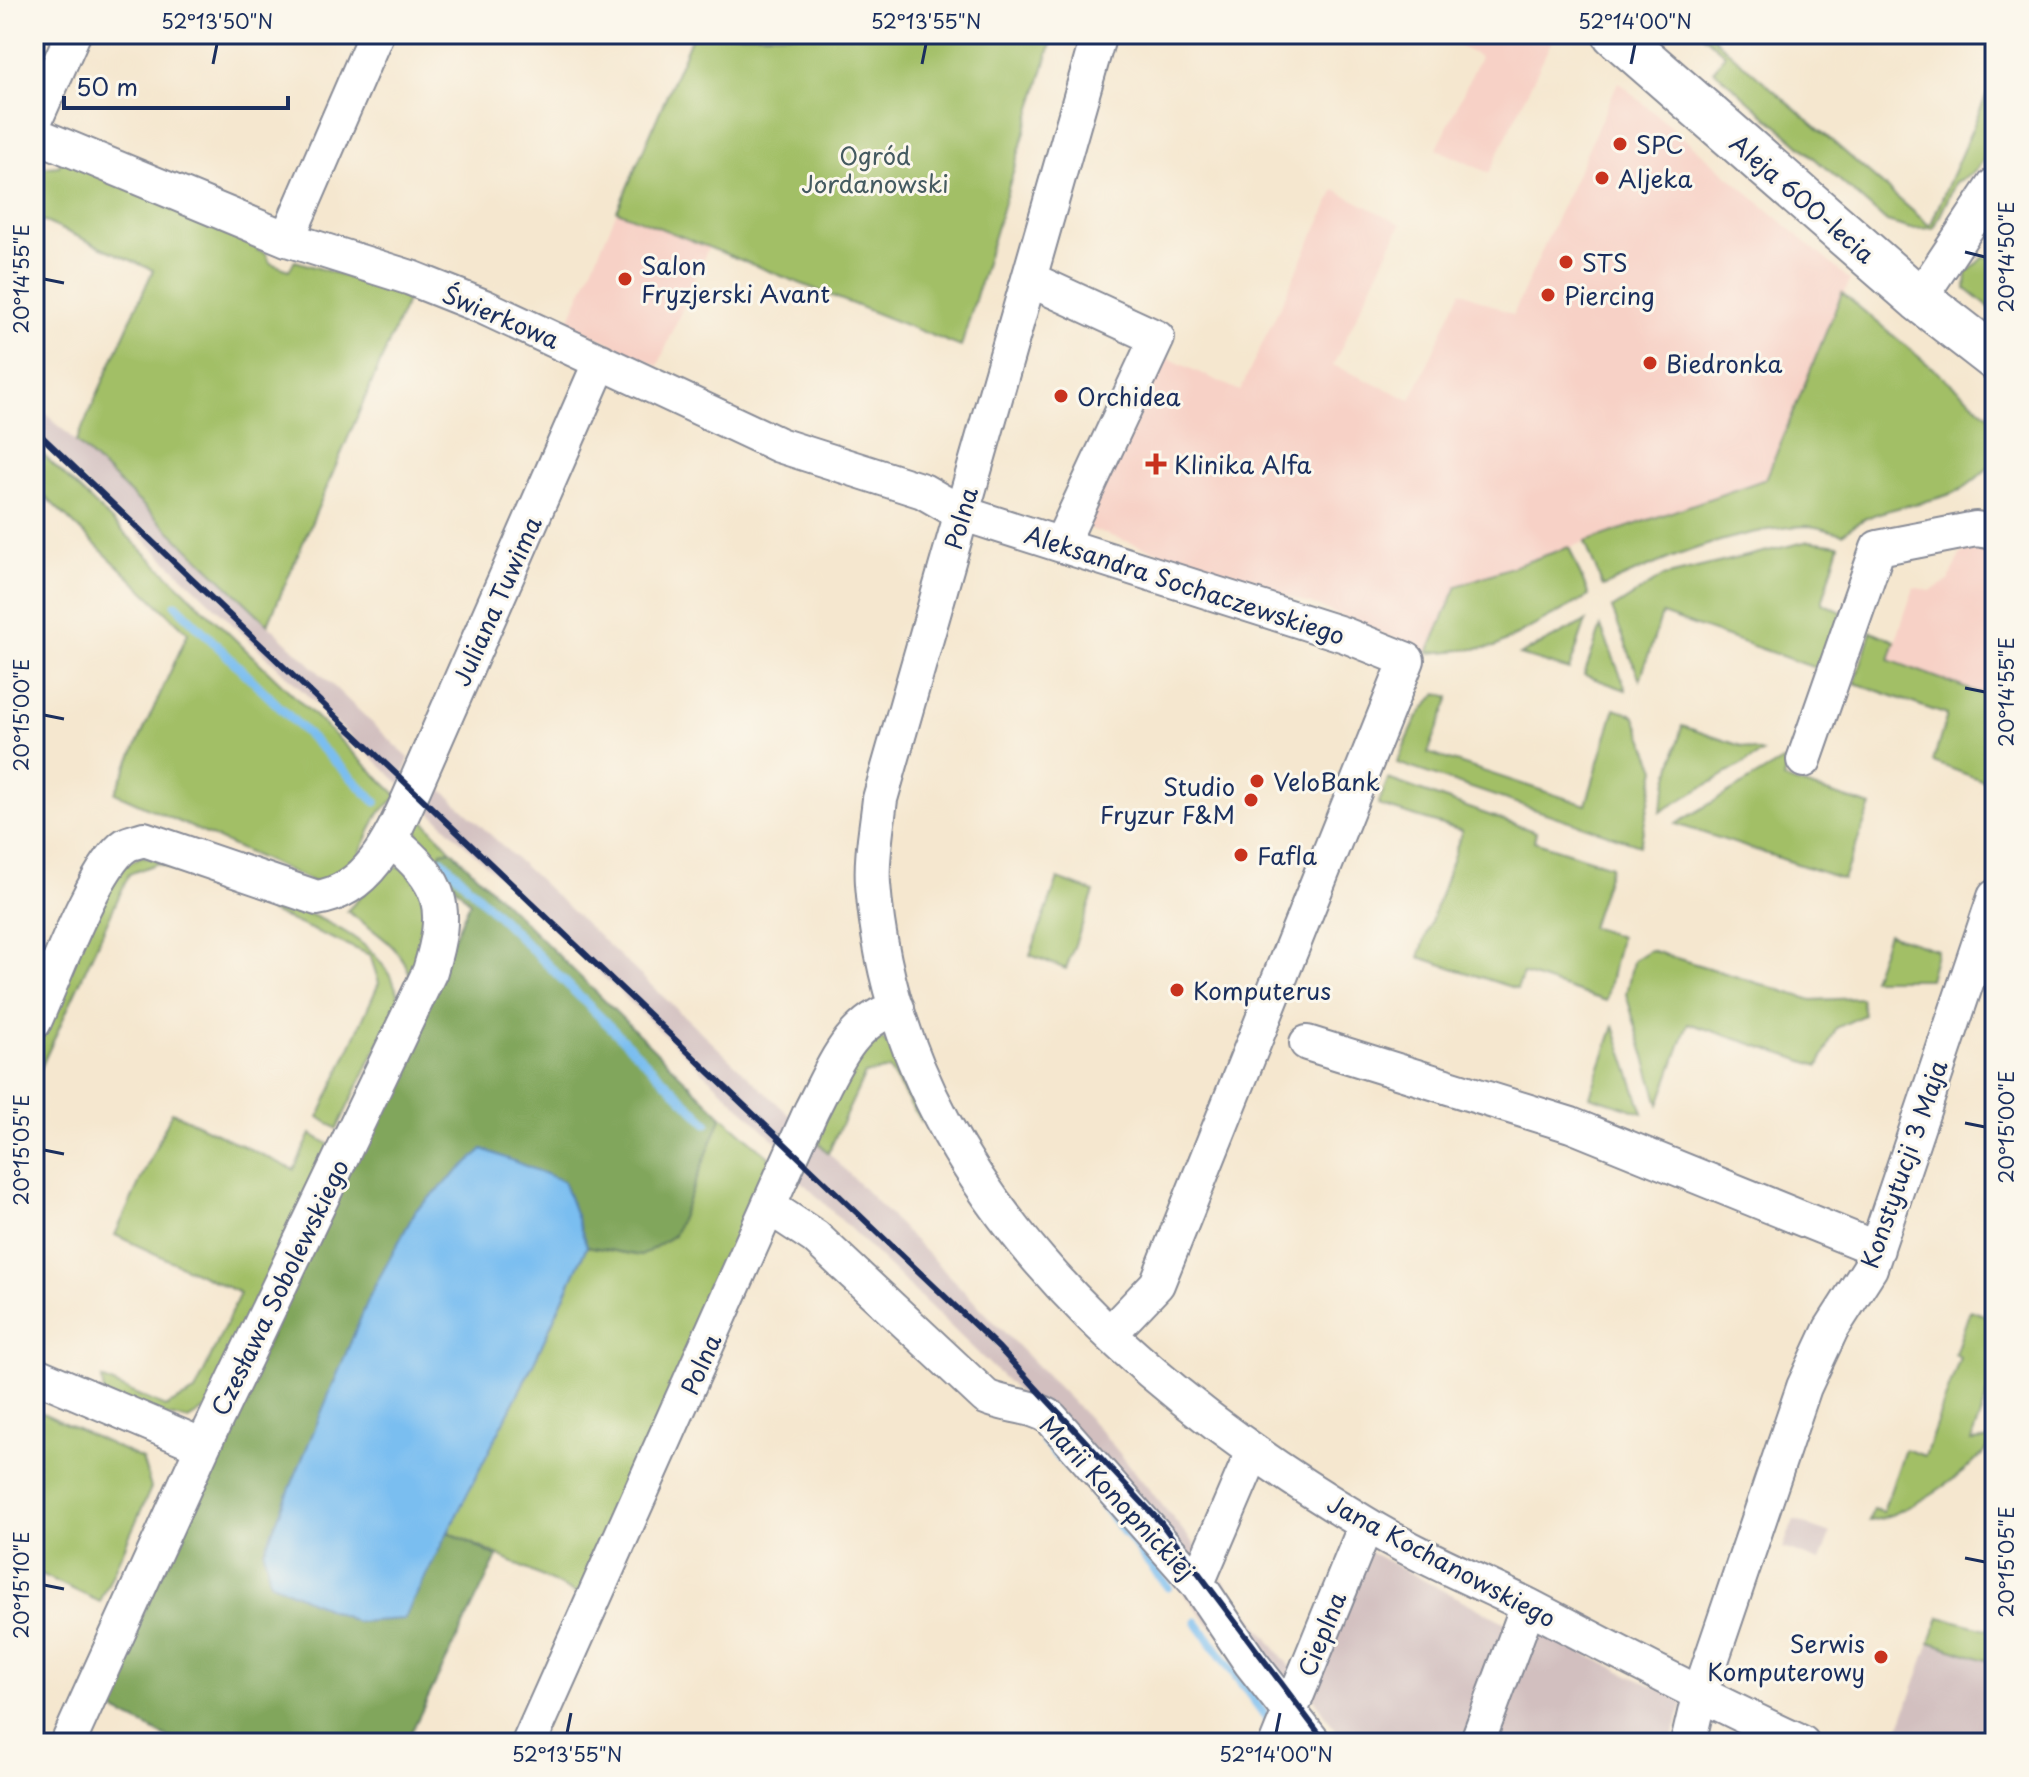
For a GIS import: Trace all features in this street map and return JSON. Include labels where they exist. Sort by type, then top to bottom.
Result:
[{"type":"main road","name":"Aleja 600-lecia","points":[[1632,41],[1919,299],[1995,358]]},
{"type":"street","points":[[34,122],[73,34]]},
{"type":"street","points":[[287,239],[376,34]]},
{"type":"street","name":"Polna","points":[[1099,34],[880,799],[872,881],[886,976],[916,1063],[968,1168],[1028,1250],[1114,1330]]},
{"type":"street","name":"Świerkowa","points":[[34,134],[287,239],[436,288],[779,445],[923,491],[961,513]]},
{"type":"street","points":[[1919,299],[1995,185]]},
{"type":"street","points":[[1029,279],[1157,338],[1061,544]]},
{"type":"street","name":"Juliana Tuwima","points":[[34,1022],[94,891],[110,862],[127,844],[144,839],[317,898],[352,886],[365,874],[391,840],[601,361]]},
{"type":"street","name":"Aleksandra Sochaczewskiego","points":[[961,513],[1345,635],[1407,660],[1157,1284],[1114,1330]]},
{"type":"street","points":[[1804,760],[1878,548],[1976,529],[1995,532]]},
{"type":"street","name":"Czesława Sobolewskiego","points":[[68,1743],[203,1446],[433,959],[442,916],[434,887],[410,856],[391,840]]},
{"type":"street","name":"Konstytucji 3 Maja","points":[[1688,1743],[1699,1696],[1804,1387],[1831,1329],[1870,1268],[1995,897]]},
{"type":"street","name":"Polna","points":[[529,1743],[771,1208],[811,1111],[843,1049],[860,1027],[879,1013],[897,1008]]},
{"type":"street","points":[[1307,1043],[1571,1125],[1877,1249]]},
{"type":"street","name":"Marii Konopnickiej","points":[[771,1208],[815,1237],[986,1397],[1000,1404],[1041,1411],[1051,1418],[1197,1583],[1251,1663],[1314,1743]]},
{"type":"street","name":"Jana Kochanowskiego","points":[[1114,1330],[1253,1452],[1366,1525],[1699,1696],[1802,1743]]},
{"type":"street","points":[[34,1374],[203,1446]]},
{"type":"street","points":[[1197,1583],[1253,1452]]},
{"type":"street","name":"Cieplna","points":[[1277,1743],[1366,1525]]},
{"type":"street","points":[[1477,1743],[1528,1606]]},
{"type":"shaded area","points":[[1435,34],[1555,34],[1489,173],[1437,149],[1480,57]]},
{"type":"shaded area","points":[[1618,82],[1850,280],[1766,479],[1458,586],[1428,653],[1319,607],[1082,526],[1161,355],[1240,391],[1335,190],[1401,224],[1333,365],[1411,400],[1461,291],[1513,315]]},
{"type":"shaded area","points":[[617,211],[708,248],[658,366],[568,323]]},
{"type":"shaded area","points":[[34,402],[409,758],[401,785],[34,434]]},
{"type":"shaded area","points":[[1984,545],[1995,550],[1995,699],[1889,660],[1914,587],[1930,591],[1948,581],[1960,555],[1970,547]]},
{"type":"shaded area","points":[[430,778],[796,1121],[783,1148],[418,800]]},
{"type":"shaded area","points":[[811,1135],[1102,1432],[1213,1567],[1293,1671],[1277,1706],[1018,1392],[795,1175]]},
{"type":"shaded area","points":[[1794,1520],[1830,1534],[1820,1561],[1783,1548]]},
{"type":"shaded area","points":[[1368,1551],[1510,1625],[1469,1743],[1344,1743],[1309,1691]]},
{"type":"shaded area","points":[[1534,1630],[1684,1701],[1670,1743],[1489,1743]]},
{"type":"shaded area","points":[[1930,1642],[1995,1663],[1995,1743],[1894,1743]]},
{"type":"green space","name":"Ogród Jordanowski","points":[[693,34],[1054,34],[961,347],[617,211]]},
{"type":"green space","points":[[1702,34],[1709,34],[1930,226],[1995,76],[1995,123],[1989,151],[1971,174],[1956,182],[1934,228],[1911,229],[1887,222],[1714,70],[1725,54]]},
{"type":"green space","points":[[62,158],[260,241],[257,250],[266,253],[270,263],[289,270],[295,261],[409,296],[268,624],[76,442],[153,270],[34,217],[34,175],[37,168],[59,166]]},
{"type":"green space","points":[[1983,257],[1995,257],[1995,312],[1966,289],[1967,273]]},
{"type":"green space","points":[[1842,293],[1995,420],[1995,462],[1960,490],[1869,517],[1843,534],[1806,526],[1753,533],[1676,556],[1603,587],[1585,542],[1766,479]]},
{"type":"green space","points":[[34,446],[398,796],[378,814],[349,877],[318,884],[115,793],[188,633],[34,486]]},
{"type":"green space","points":[[1809,541],[1839,545],[1822,603],[1842,612],[1821,670],[1662,614],[1640,680],[1612,609],[1664,576]]},
{"type":"green space","points":[[1569,547],[1589,596],[1495,647],[1428,653],[1457,586]]},
{"type":"green space","points":[[1586,621],[1569,670],[1520,655]]},
{"type":"green space","points":[[1601,627],[1626,689],[1626,690],[1584,675]]},
{"type":"green space","points":[[1871,631],[1895,641],[1889,660],[1995,699],[1995,763],[1989,783],[1933,762],[1947,715],[1855,683]]},
{"type":"green space","points":[[1437,693],[1450,697],[1428,753],[1586,805],[1615,708],[1634,715],[1656,769],[1640,845],[1397,763],[1417,718]]},
{"type":"green space","points":[[1682,726],[1762,753],[1660,812]]},
{"type":"green space","points":[[1782,761],[1788,763],[1784,779],[1871,806],[1843,879],[1676,824]]},
{"type":"green space","points":[[1388,779],[1536,832],[1534,841],[1611,866],[1591,927],[1620,937],[1606,1001],[1523,974],[1517,989],[1419,957],[1462,831],[1378,805]]},
{"type":"green space","points":[[414,810],[451,850],[441,852],[435,865],[421,850]]},
{"type":"green space","points":[[451,850],[722,1116],[674,1235],[641,1256],[587,1246],[563,1181],[404,1619],[447,1531],[497,1557],[406,1743],[179,1743],[101,1704],[470,902],[435,865],[441,852]]},
{"type":"green space","points":[[142,856],[255,890],[250,903],[158,863],[129,874],[34,1083],[34,1039],[102,889],[120,867]]},
{"type":"green space","points":[[390,866],[404,867],[429,901],[412,983],[395,950],[347,911]]},
{"type":"green space","points":[[1058,879],[1094,892],[1066,969],[1030,955]]},
{"type":"green space","points":[[275,899],[333,925],[366,947],[380,961],[400,999],[337,1129],[319,1117],[379,983],[370,955],[269,911]]},
{"type":"green space","points":[[1888,934],[1937,950],[1929,979],[1872,979]]},
{"type":"green space","points":[[1650,950],[1812,1000],[1861,998],[1864,1015],[1836,1028],[1819,1066],[1688,1023],[1659,1104],[1626,994],[1633,961]]},
{"type":"green space","points":[[1614,1026],[1643,1113],[1590,1096]]},
{"type":"green space","points":[[878,1036],[889,1045],[923,1118],[921,1122],[889,1069],[865,1074],[828,1153],[811,1135],[858,1050]]},
{"type":"green space","points":[[172,1112],[294,1170],[311,1134],[328,1144],[332,1158],[209,1407],[188,1420],[156,1414],[104,1394],[102,1379],[165,1407],[195,1392],[240,1293],[115,1235]]},
{"type":"green space","points":[[722,1116],[778,1165],[586,1598],[447,1531],[535,1360],[587,1246],[641,1256],[674,1235]]},
{"type":"green space","points":[[1970,1310],[1995,1319],[1995,1374],[1971,1441],[1993,1439],[1973,1463],[1938,1490],[1899,1511],[1869,1521],[1873,1509],[1883,1512],[1905,1449],[1925,1456],[1960,1357],[1955,1354]]},
{"type":"green space","points":[[36,1410],[142,1459],[151,1488],[100,1602],[34,1571]]},
{"type":"green space","points":[[1939,1617],[1995,1631],[1995,1663],[1930,1642]]},
{"type":"water","points":[[483,1149],[563,1181],[587,1246],[535,1360],[404,1619],[356,1622],[270,1582],[264,1551],[371,1293],[416,1210]]},
{"type":"waterway","points":[[176,605],[376,802]]},
{"type":"waterway","points":[[442,860],[707,1123]]},
{"type":"waterway","points":[[1044,1441],[1071,1470]]},
{"type":"waterway","points":[[1093,1493],[1168,1587]]},
{"type":"waterway","points":[[1196,1622],[1267,1718]]},
{"type":"railway","points":[[34,429],[999,1348],[1161,1523],[1326,1743]]},
{"type":"place","name":"SPC","points":[[1620,144]]},
{"type":"place","name":"Aljeka","points":[[1602,178]]},
{"type":"place","name":"STS","points":[[1566,262]]},
{"type":"place","name":"Salon Fryzjerski Avant","points":[[625,279]]},
{"type":"place","name":"Piercing","points":[[1548,295]]},
{"type":"place","name":"Biedronka","points":[[1650,363]]},
{"type":"place","name":"Orchidea","points":[[1061,396]]},
{"type":"place","name":"Klinika Alfa","points":[[1156,464]]},
{"type":"place","name":"VeloBank","points":[[1257,781]]},
{"type":"place","name":"Studio Fryzur F&M","points":[[1251,800]]},
{"type":"place","name":"Fafla","points":[[1241,855]]},
{"type":"place","name":"Komputerus","points":[[1177,990]]},
{"type":"place","name":"Serwis Komputerowy","points":[[1881,1657]]}]
